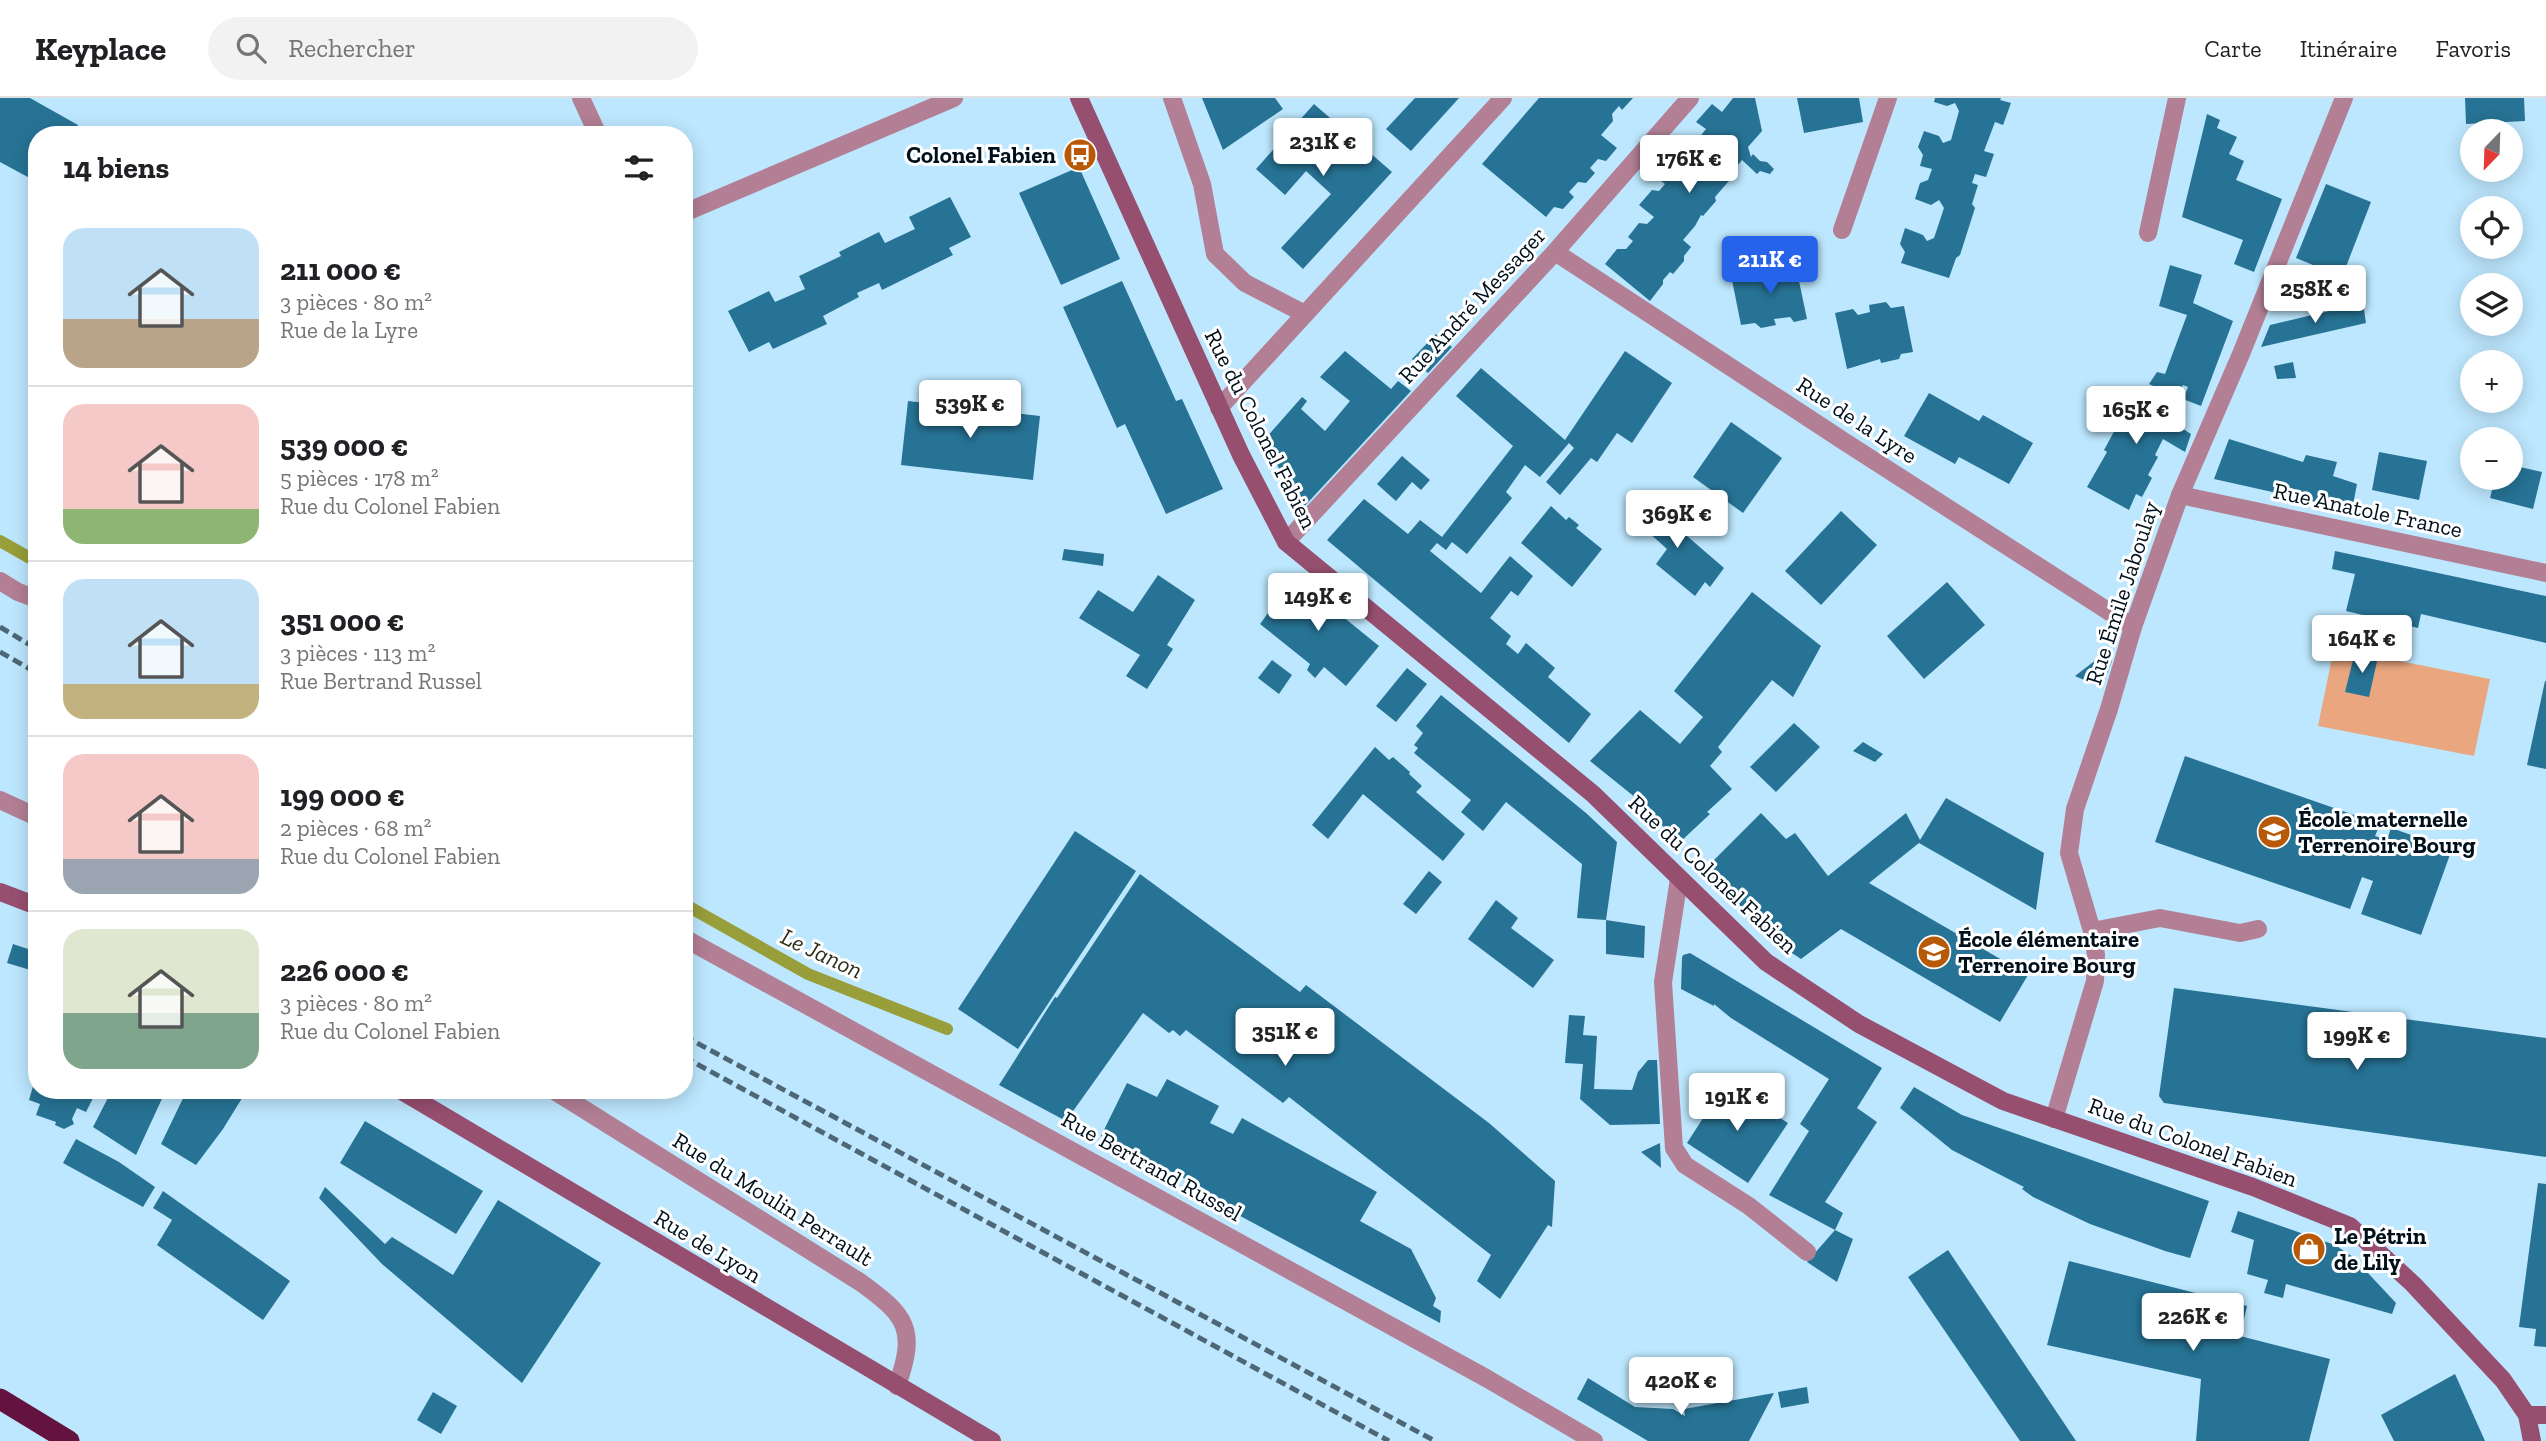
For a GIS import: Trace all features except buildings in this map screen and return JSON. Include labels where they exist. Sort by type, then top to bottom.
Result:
[{"type":"highway","points":[[0,1399],[69,1441]]},
{"type":"main road","name":"Rue du Colonel Fabien","points":[[1079,98],[1219,408],[1286,542],[1593,794],[1766,962],[1859,1024],[2003,1101],[2253,1187],[2350,1226],[2413,1284],[2502,1380],[2527,1415],[2532,1441]]},
{"type":"main road","points":[[0,892],[28,903]]},
{"type":"main road","name":"Rue de Lyon","points":[[415,1099],[992,1441]]},
{"type":"main road","points":[[2527,1415],[2546,1415]]},
{"type":"street","points":[[581,98],[594,126]]},
{"type":"street","points":[[693,209],[954,98]]},
{"type":"street","points":[[1172,98],[1202,184],[1215,254],[1245,283],[1305,314]]},
{"type":"street","points":[[1219,408],[1503,98]]},
{"type":"street","name":"Rue André Messager","points":[[1286,542],[1555,252],[1690,98]]},
{"type":"street","points":[[1842,230],[1888,98]]},
{"type":"street","points":[[2148,233],[2177,98]]},
{"type":"street","name":"Rue Émile Jaboulay","points":[[2054,1119],[2095,981],[2096,956],[2092,931],[2069,853],[2075,809],[2109,709],[2133,626],[2180,495],[2241,354],[2344,98]]},
{"type":"street","name":"Rue de la Lyre","points":[[1555,252],[2133,626]]},
{"type":"street","name":"Rue Anatole France","points":[[2180,495],[2546,573]]},
{"type":"street","points":[[0,581],[28,596]]},
{"type":"street","points":[[0,800],[28,813]]},
{"type":"street","points":[[1679,879],[1663,982],[1674,1149],[1685,1165],[1749,1206],[1807,1252]]},
{"type":"street","points":[[2092,931],[2160,918],[2240,933],[2258,929]]},
{"type":"street","name":"Rue Bertrand Russel","points":[[693,942],[1486,1378],[1594,1441]]},
{"type":"street","name":"Rue du Moulin Perrault","points":[[580,1099],[891,1304],[904,1324],[908,1346],[897,1386]]},
{"type":"shaded area","points":[[2334,648],[2490,679],[2474,756],[2318,726]]},
{"type":"waterway","name":"Le Janon","points":[[0,541],[28,557]]},
{"type":"waterway","name":"Le Janon","points":[[693,909],[808,974],[947,1029]]},
{"type":"railway","points":[[0,627],[28,644]]},
{"type":"railway","points":[[0,652],[28,668]]},
{"type":"railway","points":[[693,1041],[1435,1441]]},
{"type":"railway","points":[[693,1062],[1389,1441]]},
{"type":"place","name":"Colonel Fabien","points":[[1080,155]]},
{"type":"place","name":"École maternelle Terrenoire Bourg","points":[[2274,832]]},
{"type":"place","name":"École élémentaire Terrenoire Bourg","points":[[1934,952]]},
{"type":"place","name":"Le Pétrin de Lily","points":[[2309,1249]]}]
